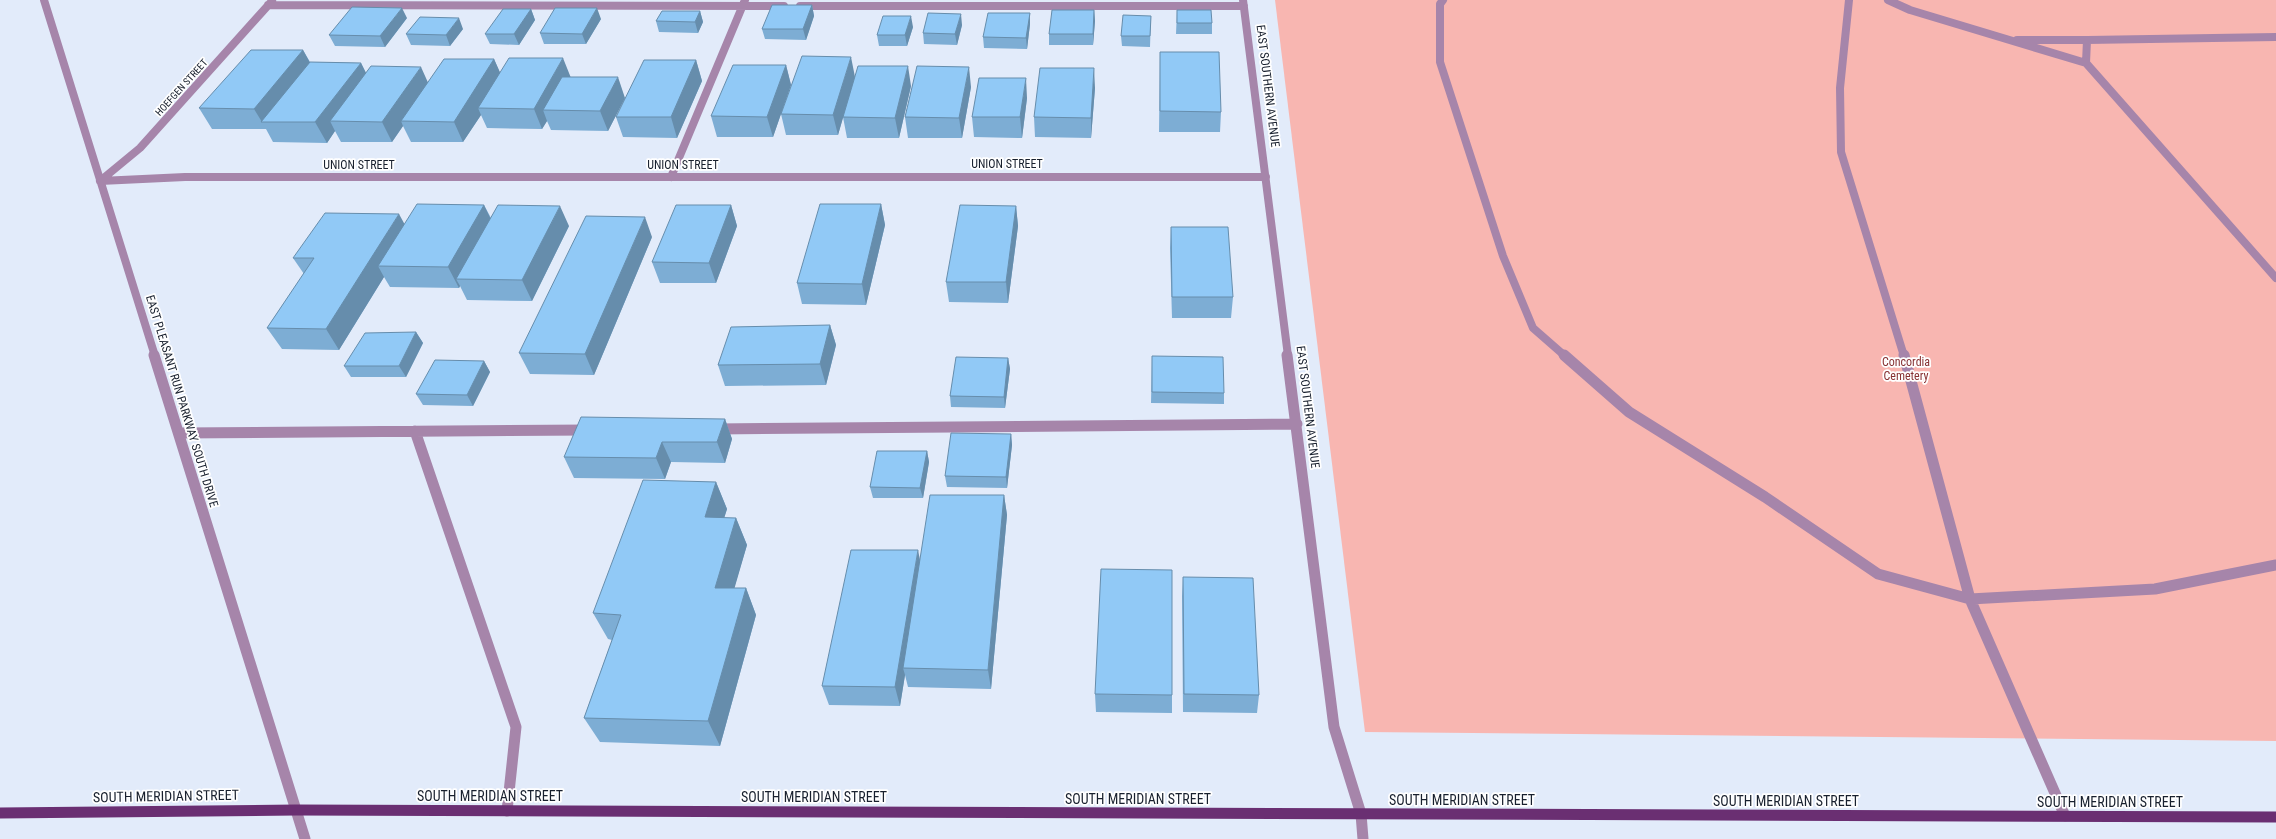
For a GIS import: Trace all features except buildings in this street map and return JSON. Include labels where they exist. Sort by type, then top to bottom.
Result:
[{"type":"main road","name":"SOUTH MERIDIAN STREET","points":[[0,813],[296,810],[2276,817]]},
{"type":"street","name":"EAST PLEASANT RUN PARKWAY SOUTH DRIVE","points":[[44,0],[305,839]]},
{"type":"street","points":[[1443,0],[1440,4],[1440,62],[1503,256],[1533,328],[1629,412],[1765,497],[1878,574],[1970,599],[2155,589],[2276,565]]},
{"type":"street","points":[[1849,0],[1840,88],[1841,152],[1914,390],[1970,599],[2065,816]]},
{"type":"street","points":[[1888,0],[1910,10],[2005,40],[2086,63],[2276,278]]},
{"type":"street","name":"HOEFGEN STREET","points":[[100,181],[140,148],[270,2]]},
{"type":"street","points":[[270,2],[1244,3]]},
{"type":"street","points":[[671,177],[744,3]]},
{"type":"street","name":"EAST SOUTHERN AVENUE","points":[[1244,3],[1334,728],[1361,814],[1363,839]]},
{"type":"street","points":[[2005,40],[2276,37]]},
{"type":"street","points":[[2086,63],[2088,40]]},
{"type":"street","name":"UNION STREET","points":[[100,181],[184,177],[1266,176]]},
{"type":"street","points":[[702,429],[1297,424]]},
{"type":"street","points":[[179,433],[598,430]]},
{"type":"street","points":[[415,431],[516,727],[507,811]]},
{"type":"green space","name":"Concordia Cemetery","points":[[1275,0],[2276,0],[2276,741],[1365,732]]}]
